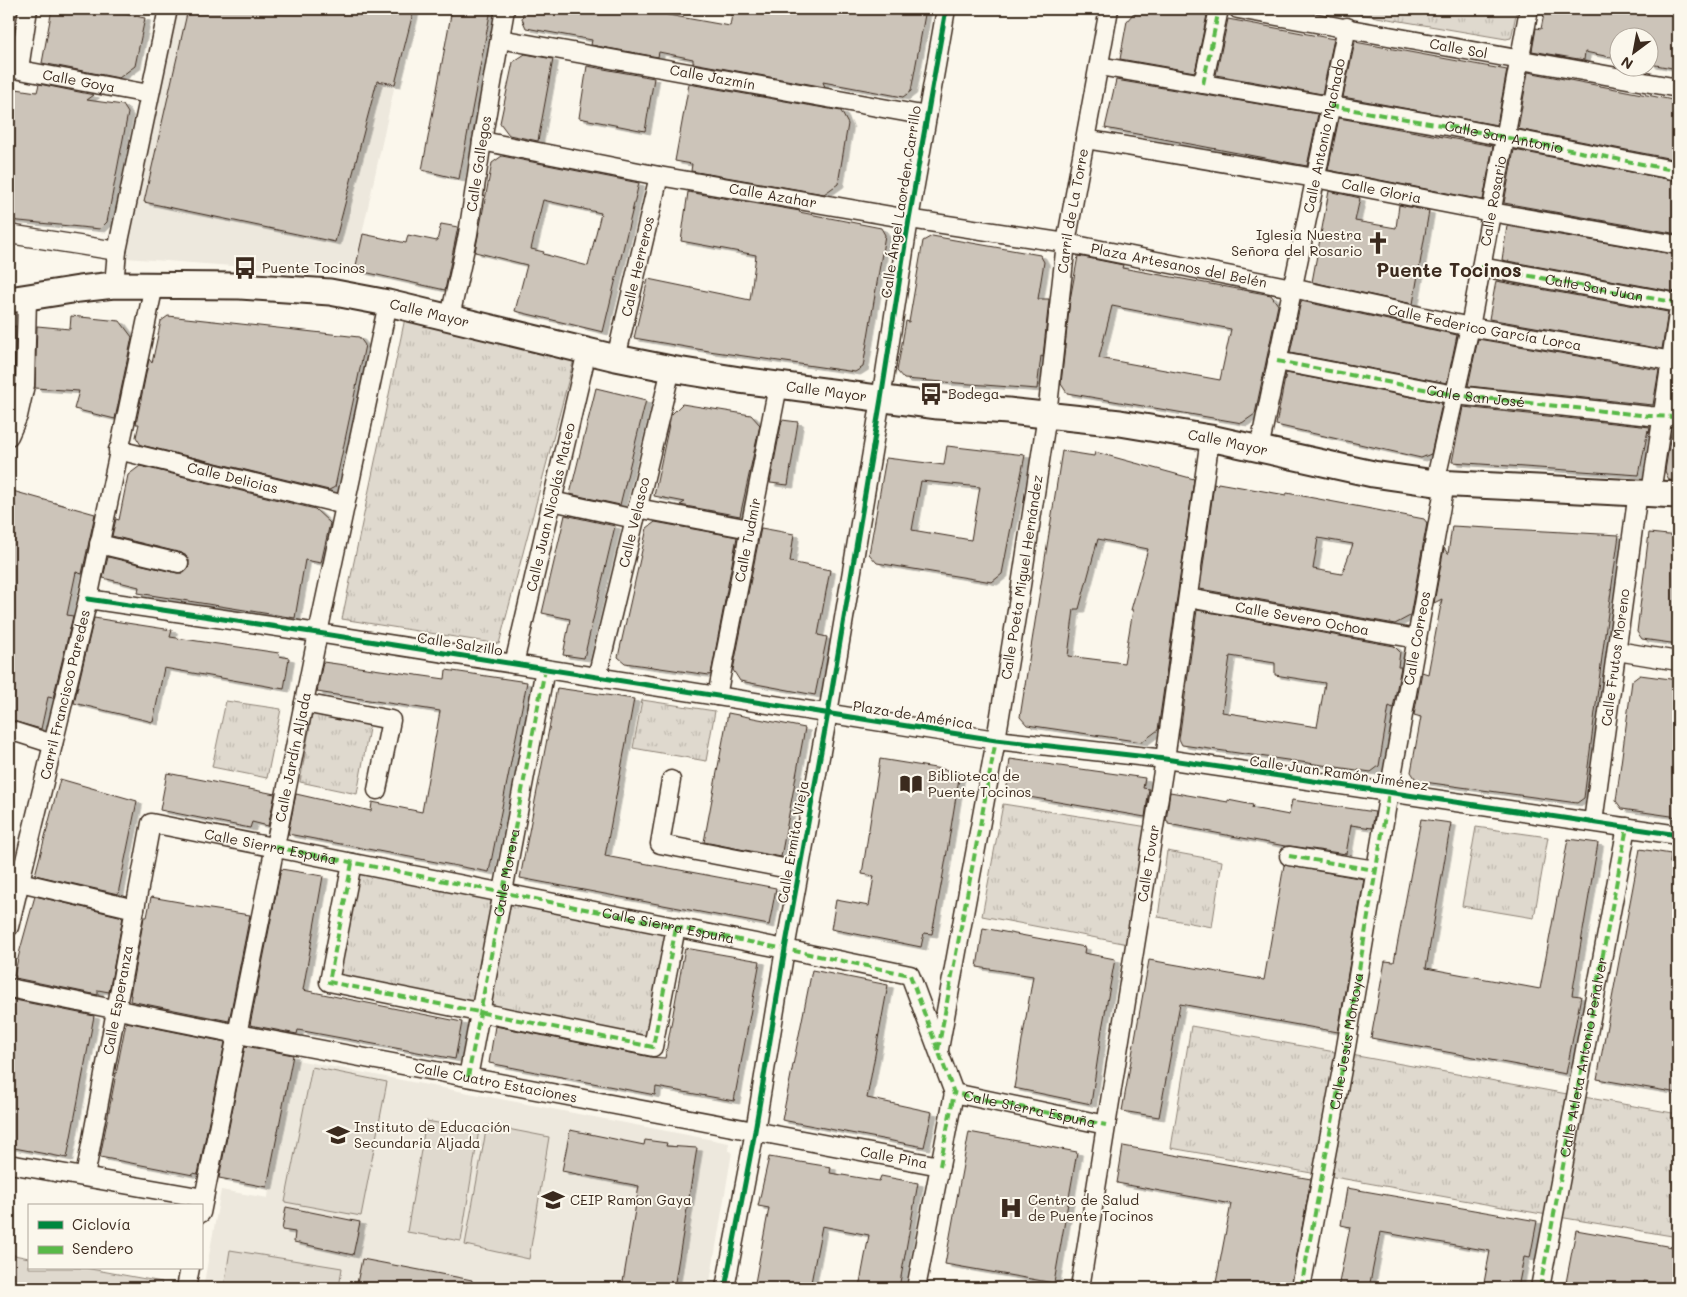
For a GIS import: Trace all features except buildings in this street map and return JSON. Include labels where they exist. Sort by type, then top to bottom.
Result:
[{"type":"main road","name":"Calle Mayor","points":[[18,298],[114,286],[154,285],[296,289],[352,295],[616,358],[778,386],[881,399],[1120,423],[1210,438],[1357,471],[1440,483],[1678,495]]},
{"type":"street","points":[[14,69],[28,9]]},
{"type":"street","points":[[114,286],[117,252],[168,9]]},
{"type":"street","name":"Calle Gallegos","points":[[450,317],[468,234],[482,141],[506,9]]},
{"type":"street","name":"Calle Ángel Laorden Carrillo","points":[[881,399],[909,219],[946,9]]},
{"type":"street","name":"Carril de La Torre","points":[[1047,415],[1066,243],[1109,9]]},
{"type":"street","points":[[1203,84],[1219,9]]},
{"type":"street","name":"Calle Sol","points":[[1238,9],[1257,10],[1678,88]]},
{"type":"street","name":"Calle Rosario","points":[[1440,483],[1455,395],[1521,60],[1529,9]]},
{"type":"street","name":"Calle Antonio Machado","points":[[1258,449],[1347,28]]},
{"type":"street","name":"Calle Jazmín","points":[[500,39],[927,116]]},
{"type":"street","name":"Calle San Antonio","points":[[1099,66],[1506,137],[1678,171]]},
{"type":"street","name":"Calle Goya","points":[[14,69],[149,94]]},
{"type":"street","name":"Calle Gloria","points":[[1085,139],[1315,178],[1678,245]]},
{"type":"street","name":"Calle Azahar","points":[[482,141],[659,176],[909,219],[1066,243]]},
{"type":"street","name":"Calle Herreros","points":[[616,358],[659,176]]},
{"type":"street","points":[[9,234],[117,252]]},
{"type":"street","name":"Plaza Artesanos del Belén","points":[[1066,243],[1292,288]]},
{"type":"street","name":"Calle San Juan","points":[[1481,267],[1678,303]]},
{"type":"street","name":"Carril Francisco Paredes","points":[[9,927],[88,599],[154,285]]},
{"type":"street","name":"Calle Federico García Lorca","points":[[1292,288],[1470,326],[1675,362]]},
{"type":"street","points":[[9,436],[18,416],[25,384],[18,298]]},
{"type":"street","name":"Calle Jardín Aljada","points":[[203,1206],[318,633],[388,303]]},
{"type":"street","name":"Calle Frutos Moreno","points":[[1594,822],[1617,651],[1644,493],[1671,416],[1678,314]]},
{"type":"street","name":"Calle Juan Nicolás Mateo","points":[[514,664],[588,351]]},
{"type":"street","name":"Calle San José","points":[[1277,361],[1455,395],[1650,416],[1671,416]]},
{"type":"street","name":"Calle Velasco","points":[[597,677],[671,369]]},
{"type":"street","name":"Calle Tudmir","points":[[717,696],[778,386]]},
{"type":"street","name":"Calle Ermita Vieja","points":[[725,1288],[755,1131],[881,399]]},
{"type":"street","name":"Calle Poeta Miguel Hernández","points":[[938,1050],[996,740],[1047,415]]},
{"type":"street","name":"Calle Tovar","points":[[1080,1288],[1165,759],[1210,438]]},
{"type":"street","name":"Calle Delicias","points":[[118,450],[345,505]]},
{"type":"street","name":"Calle Correos","points":[[1389,792],[1417,639],[1440,483]]},
{"type":"street","points":[[552,501],[750,529]]},
{"type":"street","points":[[99,544],[179,564]]},
{"type":"street","name":"Calle Severo Ochoa","points":[[1188,598],[1417,639]]},
{"type":"street","name":"Calle Salzillo","points":[[88,599],[828,713]]},
{"type":"street","points":[[1617,651],[1678,661]]},
{"type":"street","name":"Calle Morera","points":[[468,1077],[545,669]]},
{"type":"street","points":[[304,703],[391,720],[377,790]]},
{"type":"street","name":"Plaza de América","points":[[828,713],[996,740]]},
{"type":"street","points":[[9,730],[53,744]]},
{"type":"street","name":"Calle Juan Ramón Jiménez","points":[[996,740],[1165,759],[1678,835]]},
{"type":"street","points":[[671,780],[660,844],[799,871]]},
{"type":"street","name":"Calle Jesús Montoya","points":[[1301,1288],[1345,1053],[1389,792]]},
{"type":"street","name":"Calle Sierra Espuña","points":[[150,823],[785,948],[910,975],[954,1092],[1106,1125]]},
{"type":"street","name":"Calle Esperanza","points":[[85,1178],[150,823]]},
{"type":"street","name":"Calle Atleta Antonio Peñalver","points":[[1540,1288],[1627,827]]},
{"type":"street","points":[[1289,856],[1376,870]]},
{"type":"street","points":[[352,863],[329,982],[653,1047],[676,927]]},
{"type":"street","points":[[20,882],[135,909]]},
{"type":"street","name":"Calle Cuatro Estaciones","points":[[9,988],[238,1034],[755,1131]]},
{"type":"street","points":[[940,1166],[954,1092]]},
{"type":"street","name":"Calle Pina","points":[[755,1131],[940,1166],[916,1288]]},
{"type":"street","points":[[9,1164],[85,1178],[195,1204]]},
{"type":"street","points":[[186,1288],[190,1270]]},
{"type":"shaded area","points":[[178,9],[414,9],[395,84],[353,275],[126,258]]},
{"type":"shaded area","name":"CEIP Ramon Gaya","points":[[292,1059],[729,1143],[728,1150],[732,1152],[709,1288],[203,1288],[221,1190],[268,1198],[269,1188],[266,1187]]},
{"type":"green space","points":[[1330,9],[1517,9],[1511,38],[1506,39]]},
{"type":"green space","points":[[405,318],[574,359],[499,644],[342,619]]},
{"type":"green space","points":[[642,700],[715,711],[706,761],[633,748]]},
{"type":"green space","points":[[226,701],[281,709],[267,778],[212,767]]},
{"type":"green space","points":[[312,714],[370,723],[357,794],[300,782]]},
{"type":"green space","points":[[1003,804],[1148,827],[1128,944],[982,916]]},
{"type":"green space","points":[[1476,827],[1548,837],[1534,918],[1462,906]]},
{"type":"green space","points":[[1167,851],[1222,861],[1212,927],[1158,917]]},
{"type":"green space","points":[[352,863],[676,927],[653,1047],[329,982]]},
{"type":"green space","points":[[1191,1026],[1678,1114],[1678,1237],[1171,1148]]},
{"type":"green space","points":[[312,1067],[387,1082],[361,1216],[285,1202]]},
{"type":"green space","points":[[426,1121],[479,1130],[461,1241],[407,1232]]},
{"type":"green space","points":[[487,1125],[549,1137],[529,1259],[465,1245]]},
{"type":"green space","points":[[230,1250],[342,1268],[339,1288],[224,1288]]},
{"type":"green space","points":[[9,1254],[28,1258],[28,1270],[96,1270],[162,1282],[160,1288],[9,1288]]},
{"type":"marked path","points":[[1203,84],[1219,9]]},
{"type":"marked path","points":[[1330,106],[1453,127],[1678,171]]},
{"type":"marked path","points":[[1481,267],[1678,303]]},
{"type":"marked path","points":[[1277,361],[1455,395],[1650,416],[1678,417]]},
{"type":"marked path","points":[[468,1077],[545,669]]},
{"type":"marked path","points":[[938,1050],[996,740]]},
{"type":"marked path","points":[[1301,1288],[1345,1053],[1389,792]]},
{"type":"marked path","points":[[1540,1288],[1627,827]]},
{"type":"marked path","points":[[275,847],[910,975],[954,1093],[1106,1125]]},
{"type":"marked path","points":[[1289,856],[1375,870]]},
{"type":"marked path","points":[[352,863],[329,982],[653,1047],[676,927]]},
{"type":"marked path","points":[[940,1166],[954,1093]]},
{"type":"cycle path","points":[[725,1288],[755,1131],[785,949],[828,713],[909,219],[946,9]]},
{"type":"cycle path","points":[[88,599],[318,633],[996,740],[1165,759],[1678,835]]},
{"type":"place","name":"Iglesia Nuestra Señora del Rosario","points":[[1378,243]]},
{"type":"place","name":"Puente Tocinos","points":[[245,268]]},
{"type":"place","name":"Bodega","points":[[931,394]]},
{"type":"place","name":"Biblioteca de Puente Tocinos","points":[[911,784]]},
{"type":"place","name":"Instituto de Educación Secundaria Aljada","points":[[338,1135]]},
{"type":"place","name":"CEIP Ramon Gaya","points":[[553,1200]]},
{"type":"place","name":"Centro de Salud de Puente Tocinos","points":[[1011,1208]]},
{"type":"district","name":"Puente Tocinos","points":[[1449,270]]}]
